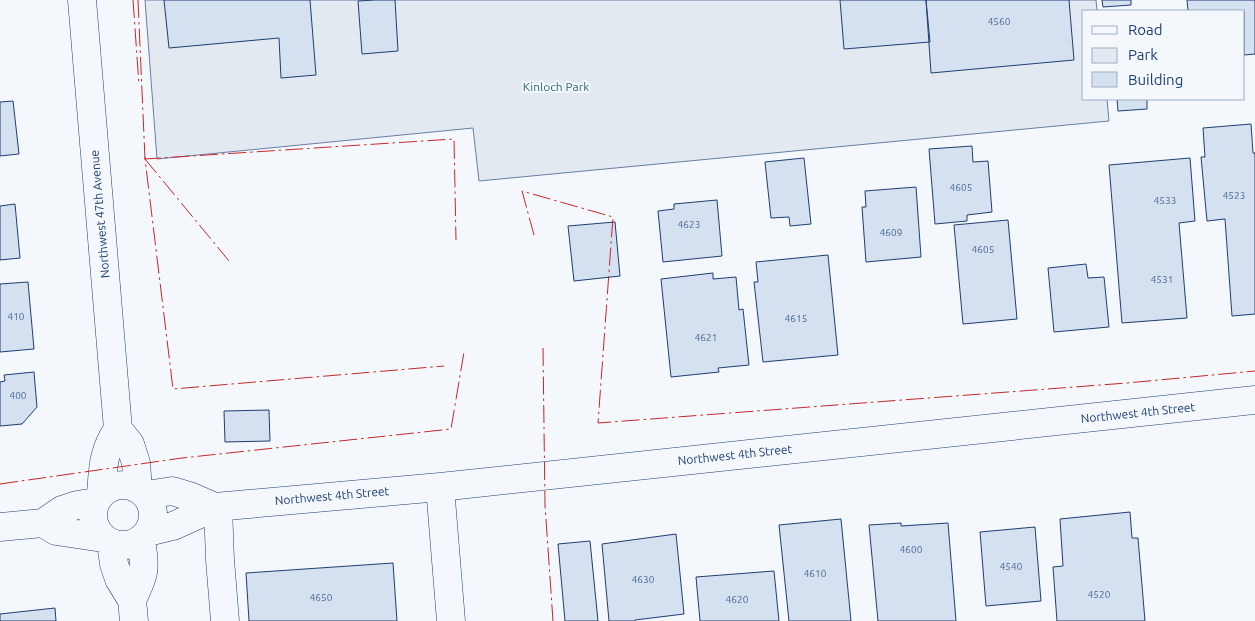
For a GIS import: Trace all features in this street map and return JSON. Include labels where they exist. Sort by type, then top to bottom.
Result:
[{"type":"street","name":"Northwest 47th Avenue","points":[[82,0],[118,429],[130,444],[142,492],[151,503],[154,513],[152,524],[144,536],[145,564],[133,611]]},
{"type":"street","name":"Northwest 4th Street","points":[[144,536],[217,507],[440,486],[1255,400]]},
{"type":"street","name":"Northwest 47th Avenue","points":[[118,429],[109,442],[103,463],[98,498],[92,511],[96,530],[107,540],[119,579],[133,611]]},
{"type":"street","points":[[0,527],[43,523],[62,510],[98,498],[109,488],[118,485],[128,485],[142,492]]},
{"type":"street","points":[[440,486],[451,621]]},
{"type":"street","name":"Northwest 4th Street","points":[[142,492],[172,491],[217,507]]},
{"type":"street","points":[[217,507],[225,621]]},
{"type":"street","points":[[43,523],[56,531],[107,540],[121,546],[132,544],[144,536]]},
{"type":"green space","name":"Kinloch Park","points":[[145,0],[1096,0],[1097,10],[1082,10],[1082,100],[1107,100],[1109,121],[479,181],[473,128],[157,159]]},
{"type":"building","points":[[164,0],[310,0],[316,75],[281,78],[279,38],[169,48]]},
{"type":"building","points":[[395,0],[398,51],[362,54],[358,1]]},
{"type":"building","points":[[840,0],[926,0],[930,42],[844,49]]},
{"type":"building","points":[[926,0],[1069,0],[1074,60],[931,73]]},
{"type":"building","points":[[1102,0],[1131,0],[1131,5],[1103,7]]},
{"type":"building","points":[[1187,0],[1255,0],[1255,54],[1245,55],[1245,10],[1188,10]]},
{"type":"building","points":[[1117,100],[1147,100],[1147,109],[1118,111]]},
{"type":"building","points":[[13,101],[19,154],[0,156],[0,102]]},
{"type":"building","points":[[1251,124],[1253,153],[1255,153],[1255,314],[1232,316],[1225,219],[1207,221],[1201,157],[1205,157],[1203,128]]},
{"type":"building","points":[[972,146],[973,162],[988,161],[992,212],[967,215],[967,221],[935,224],[929,149]]},
{"type":"building","points":[[804,158],[811,224],[790,226],[789,217],[771,218],[765,162]]},
{"type":"building","points":[[1190,158],[1195,221],[1179,223],[1187,318],[1122,323],[1109,165]]},
{"type":"building","points":[[916,187],[921,257],[866,262],[862,207],[866,207],[865,191]]},
{"type":"building","points":[[717,200],[722,256],[663,262],[658,211],[674,209],[674,204]]},
{"type":"building","points":[[15,204],[20,258],[0,260],[0,206]]},
{"type":"building","points":[[1008,220],[1017,319],[963,324],[954,225]]},
{"type":"building","points":[[615,222],[620,276],[574,281],[568,226]]},
{"type":"building","points":[[828,255],[838,355],[763,362],[754,282],[758,282],[756,262]]},
{"type":"building","points":[[1086,264],[1088,278],[1104,277],[1109,327],[1054,332],[1048,268]]},
{"type":"building","points":[[713,273],[713,279],[736,277],[739,310],[743,309],[749,365],[718,368],[719,372],[671,377],[661,279]]},
{"type":"building","points":[[28,282],[34,349],[0,352],[0,284]]},
{"type":"building","points":[[34,372],[37,407],[22,424],[0,426],[0,382],[5,381],[4,375]]},
{"type":"building","points":[[269,410],[270,441],[225,442],[224,411]]},
{"type":"building","points":[[1130,512],[1132,538],[1138,538],[1145,621],[1057,621],[1053,567],[1063,566],[1060,519]]},
{"type":"building","points":[[841,519],[851,621],[789,621],[779,525]]},
{"type":"building","points":[[901,523],[901,526],[948,523],[956,621],[878,621],[869,525]]},
{"type":"building","points":[[1035,527],[1041,601],[986,606],[980,532]]},
{"type":"building","points":[[676,534],[684,614],[635,621],[609,621],[602,544]]},
{"type":"building","points":[[590,541],[598,621],[565,621],[558,544]]},
{"type":"building","points":[[393,563],[397,621],[249,621],[246,573]]},
{"type":"building","points":[[774,571],[779,621],[700,621],[696,577]]},
{"type":"building","points":[[55,608],[56,621],[0,621],[0,614]]},
{"type":"power","points":[[133,0],[139,85]]},
{"type":"power","points":[[138,0],[145,159],[173,389],[444,366]]},
{"type":"power","points":[[145,157],[145,159],[454,139],[456,240]]},
{"type":"power","points":[[145,159],[229,261]]},
{"type":"power","points":[[534,235],[522,191],[613,217],[598,423],[1127,383],[1255,371]]},
{"type":"power","points":[[543,348],[545,505],[553,621]]},
{"type":"power","points":[[0,484],[182,458],[451,429],[464,352]]}]
